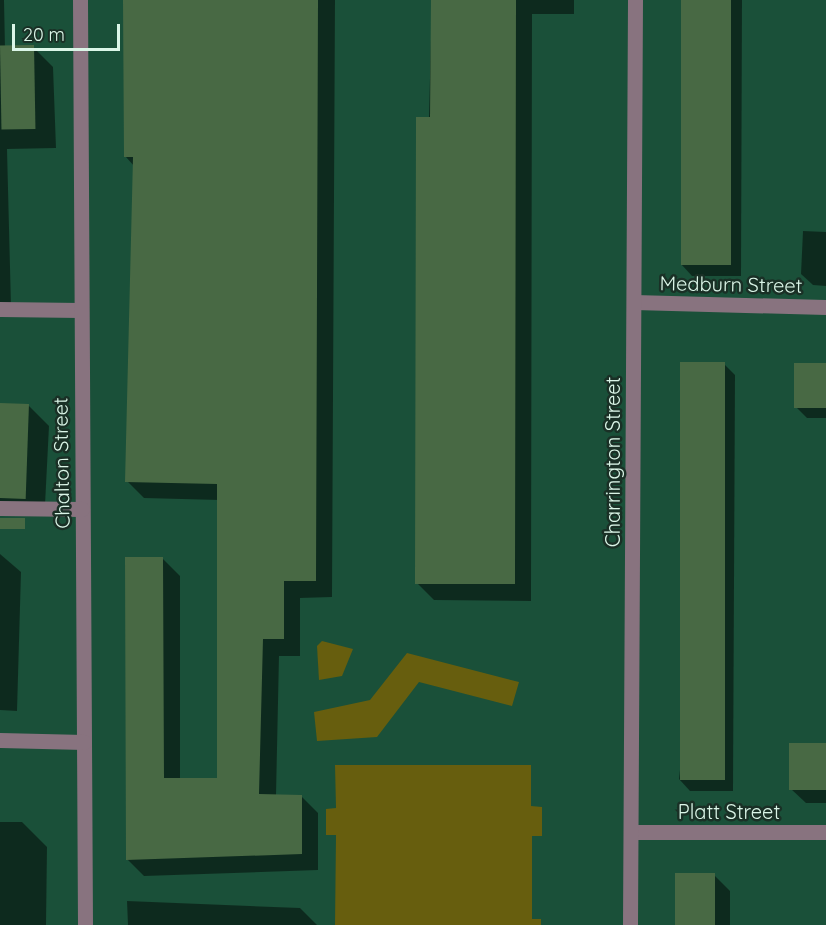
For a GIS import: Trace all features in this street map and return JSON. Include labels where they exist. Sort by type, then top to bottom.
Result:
[{"type":"street","name":"Chalton Street","points":[[80,0],[85,925]]},
{"type":"street","name":"Charrington Street","points":[[630,925],[635,0]]},
{"type":"street","name":"Medburn Street","points":[[634,302],[826,307]]},
{"type":"street","points":[[0,309],[80,310]]},
{"type":"street","points":[[0,508],[82,509]]},
{"type":"street","points":[[0,740],[84,742]]},
{"type":"street","name":"Platt Street","points":[[632,832],[826,832]]},
{"type":"shaded area","points":[[322,641],[353,649],[342,676],[319,680],[317,646]]},
{"type":"shaded area","points":[[407,653],[519,682],[512,706],[419,682],[377,737],[317,741],[314,712],[370,700]]},
{"type":"shaded area","points":[[335,765],[531,765],[531,806],[542,807],[542,836],[532,836],[532,919],[541,919],[541,925],[335,925],[336,835],[326,835],[326,809],[336,808]]},
{"type":"building","points":[[123,0],[318,0],[316,581],[284,581],[284,639],[263,639],[259,794],[302,795],[302,854],[126,860],[125,557],[163,557],[164,778],[217,778],[217,484],[125,482],[133,157],[124,157]]},
{"type":"building","points":[[431,0],[516,0],[515,584],[415,584],[416,117],[430,117]]},
{"type":"building","points":[[681,0],[731,0],[731,265],[681,265]]},
{"type":"building","points":[[34,45],[35,129],[1,130],[0,46]]},
{"type":"building","points":[[680,362],[725,362],[725,780],[680,780]]},
{"type":"building","points":[[794,363],[826,363],[826,408],[794,408]]},
{"type":"building","points":[[0,403],[29,404],[26,499],[0,498]]},
{"type":"building","points":[[0,518],[25,518],[25,529],[0,529]]},
{"type":"building","points":[[789,743],[826,743],[826,790],[789,790]]},
{"type":"building","points":[[675,873],[715,873],[715,925],[675,925]]}]
